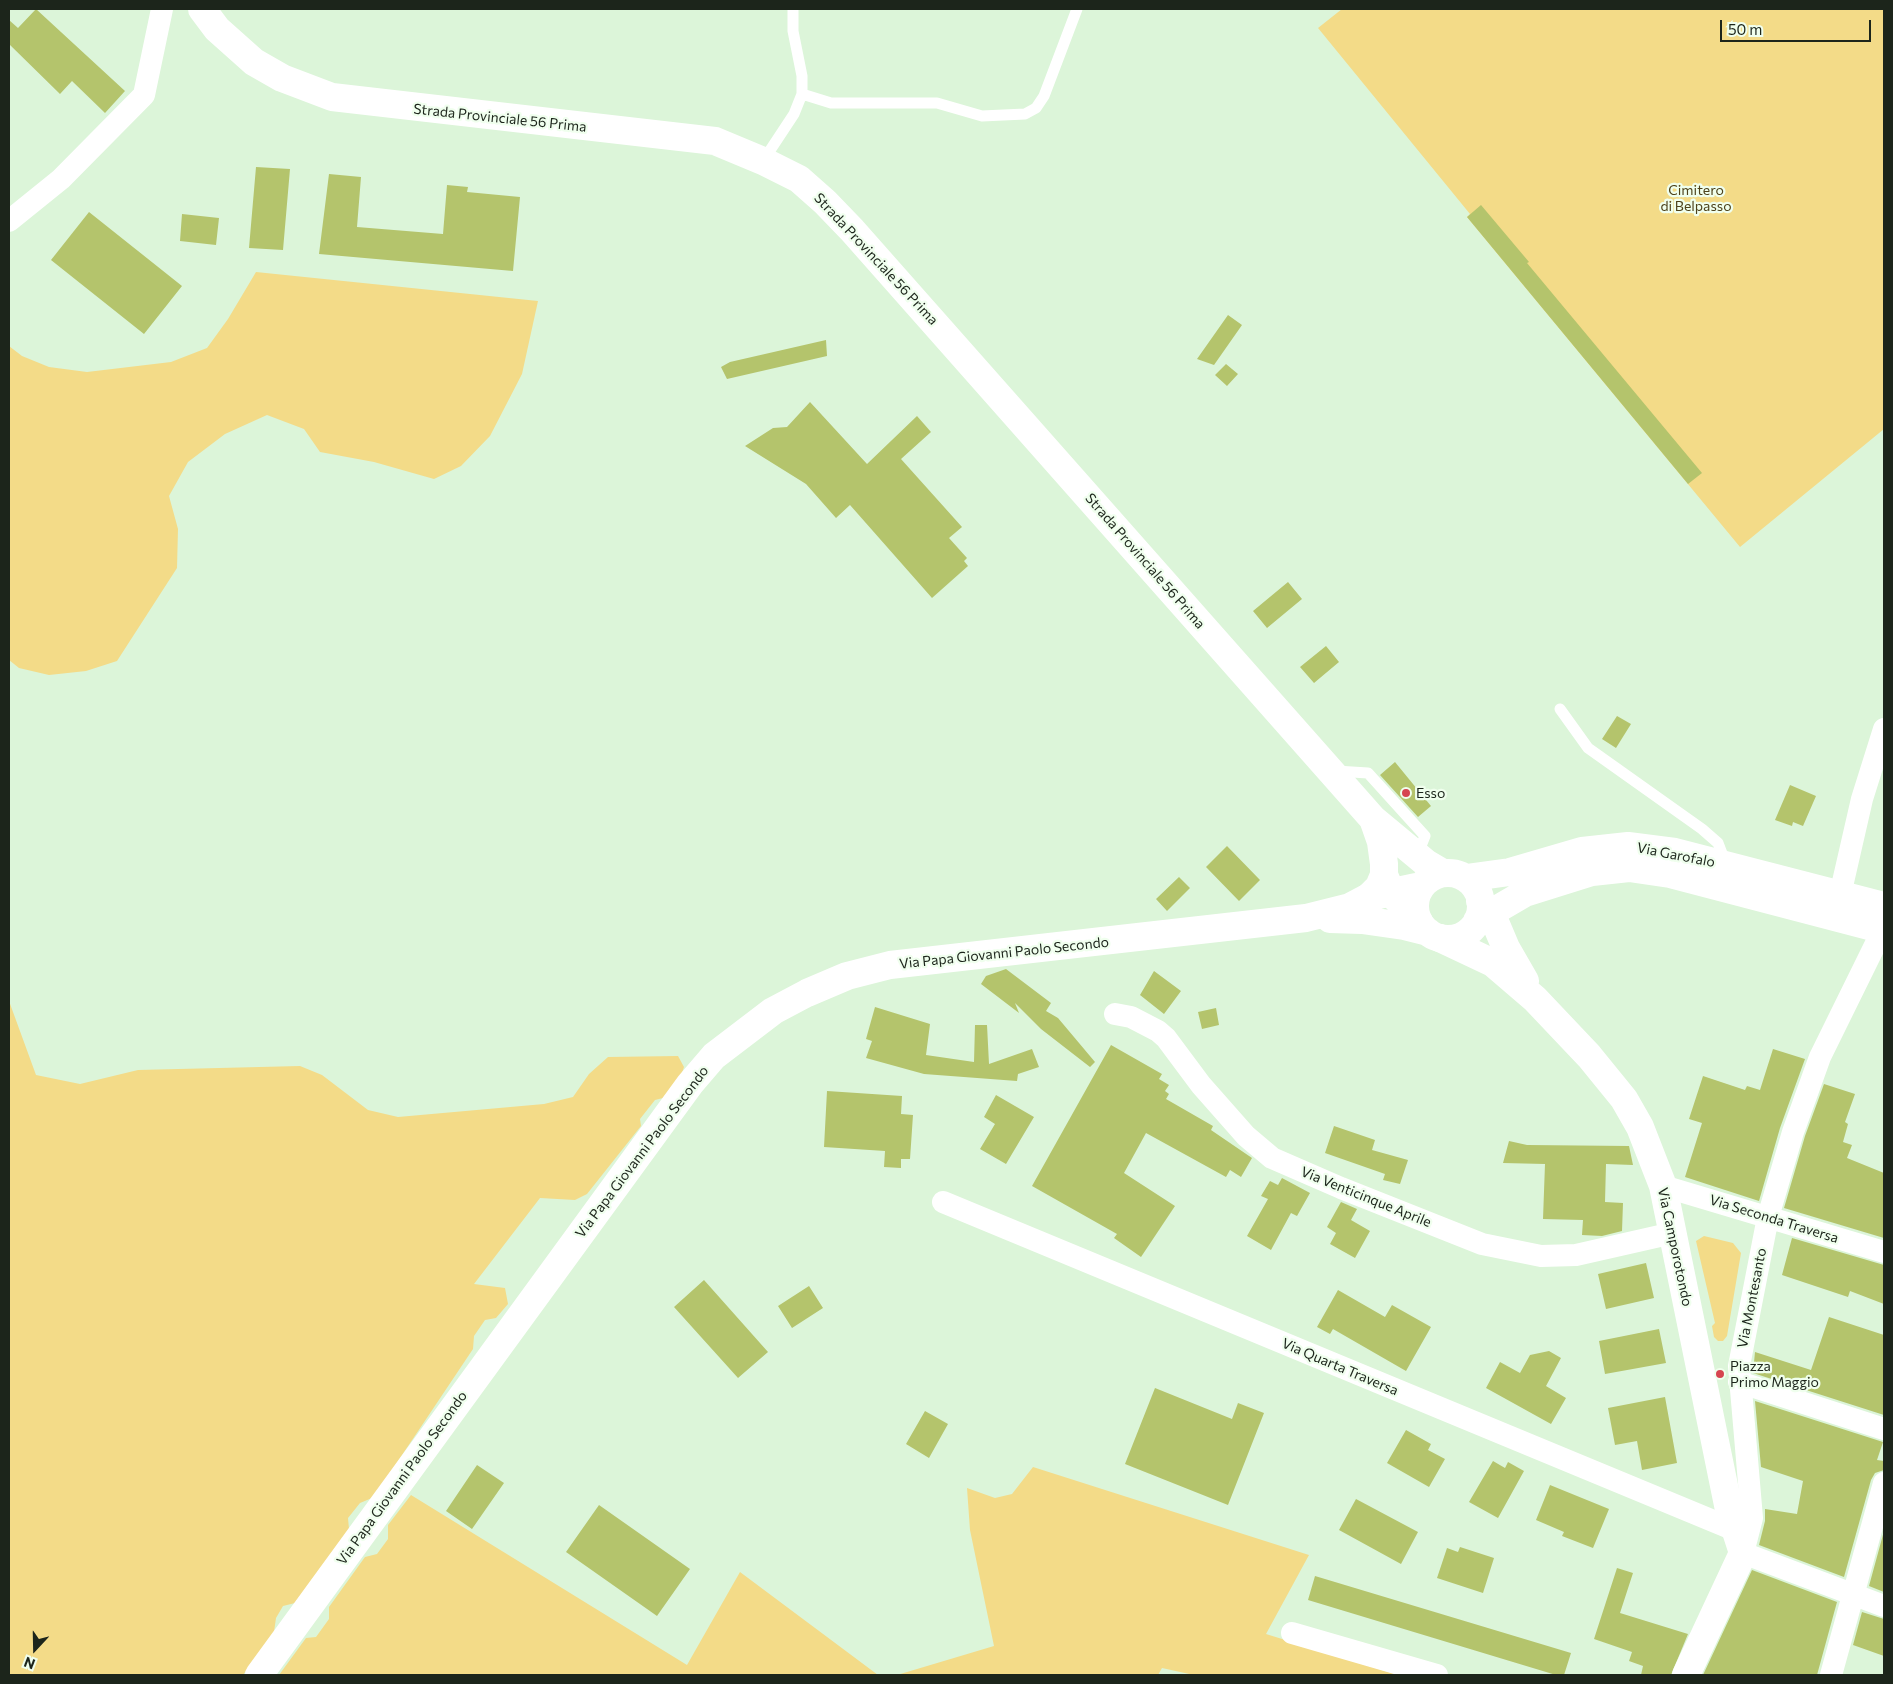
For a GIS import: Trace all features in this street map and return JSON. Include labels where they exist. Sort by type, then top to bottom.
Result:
[{"type":"street","points":[[9,220],[61,179],[144,94],[162,9]]},
{"type":"street","name":"Strada Provinciale 56 Prima","points":[[202,9],[217,29],[254,62],[282,78],[332,97],[715,141],[763,161],[799,179],[852,230],[1373,819]]},
{"type":"street","points":[[1840,895],[1862,799],[1884,729]]},
{"type":"street","points":[[1373,819],[1443,879],[1476,888],[1482,911],[1535,999]]},
{"type":"street","points":[[1373,819],[1381,842],[1382,889],[1429,931],[1493,963],[1535,999]]},
{"type":"street","name":"Via Garofalo","points":[[1306,918],[1350,907],[1382,889],[1443,879],[1510,872],[1582,851],[1628,846],[1650,847],[1840,895],[1884,922]]},
{"type":"street","name":"Via Garofalo","points":[[1482,911],[1524,893],[1592,872],[1628,868],[1648,870],[1884,922]]},
{"type":"street","points":[[1429,931],[1415,910],[1416,898],[1443,879]]},
{"type":"street","points":[[1506,948],[1506,929],[1512,913],[1524,893]]},
{"type":"street","points":[[1306,918],[1362,920],[1429,931],[1451,938],[1462,936],[1471,930],[1482,911]]},
{"type":"street","name":"Via Papa Giovanni Paolo Secondo","points":[[259,1675],[690,1084],[714,1056],[773,1011],[807,993],[847,976],[890,965],[1306,918]]},
{"type":"street","name":"Via Montesanto","points":[[1686,1675],[1752,1518],[1739,1366],[1750,1300],[1768,1217],[1793,1132],[1820,1057],[1884,922]]},
{"type":"street","name":"Via Camporotondo","points":[[1535,999],[1589,1056],[1624,1099],[1640,1127],[1664,1186],[1729,1510],[1742,1540]]},
{"type":"street","name":"Via Venticinque Aprile","points":[[1115,1014],[1131,1017],[1158,1031],[1166,1038],[1220,1107],[1246,1136],[1272,1158],[1341,1188],[1473,1240],[1541,1256],[1576,1255],[1673,1233]]},
{"type":"street","name":"Via Seconda Traversa","points":[[1664,1186],[1884,1252]]},
{"type":"street","name":"Via Quarta Traversa","points":[[944,1202],[1742,1540],[1853,1594],[1884,1606]]},
{"type":"street","points":[[1739,1382],[1884,1429]]},
{"type":"street","points":[[1831,1675],[1884,1484]]},
{"type":"street","points":[[1292,1633],[1437,1675]]},
{"type":"lane","points":[[763,161],[794,114],[802,94],[802,76],[793,31],[793,9]]},
{"type":"lane","points":[[802,94],[831,104],[937,103],[982,116],[1025,114],[1036,108],[1044,96],[1077,9]]},
{"type":"lane","points":[[1560,709],[1588,748],[1718,842],[1727,865]]},
{"type":"lane","points":[[1330,771],[1368,773],[1425,836],[1417,856]]},
{"type":"green space","name":"Cimitero di Belpasso","points":[[1342,9],[1884,9],[1884,429],[1740,547],[1467,217],[1470,214],[1318,28]]},
{"type":"green space","points":[[256,272],[538,301],[522,374],[490,436],[461,466],[434,479],[374,462],[320,452],[304,429],[267,415],[225,434],[188,462],[169,496],[178,529],[177,568],[117,661],[86,671],[49,675],[19,668],[9,660],[9,346],[22,356],[49,367],[87,372],[171,362],[207,348],[228,319]]},
{"type":"green space","points":[[9,1001],[36,1075],[80,1084],[138,1070],[300,1066],[322,1075],[368,1110],[398,1117],[544,1104],[573,1097],[589,1074],[608,1057],[678,1056],[684,1067],[681,1076],[663,1098],[655,1100],[640,1119],[641,1126],[587,1194],[575,1200],[540,1198],[474,1284],[505,1288],[508,1304],[496,1318],[485,1320],[474,1336],[473,1349],[386,1479],[372,1498],[360,1503],[348,1518],[349,1529],[295,1603],[283,1606],[276,1618],[274,1632],[243,1675],[9,1675]]},
{"type":"green space","points":[[1704,1236],[1733,1243],[1741,1253],[1727,1336],[1723,1341],[1718,1341],[1714,1337],[1712,1326],[1715,1323],[1696,1241]]},
{"type":"green space","points":[[1033,1467],[1309,1555],[1266,1634],[1398,1675],[1194,1675],[1162,1668],[1158,1675],[897,1675],[994,1646],[970,1530],[967,1488],[995,1498],[1012,1494]]},
{"type":"green space","points":[[411,1495],[687,1665],[740,1572],[878,1675],[279,1675],[306,1638],[316,1637],[329,1619],[329,1607],[365,1557],[377,1554],[388,1539],[388,1525]]},
{"type":"building","points":[[36,9],[125,91],[105,113],[72,81],[60,94],[9,44],[9,20],[18,28]]},
{"type":"building","points":[[256,167],[290,169],[283,250],[249,248]]},
{"type":"building","points":[[329,174],[361,177],[357,227],[443,234],[447,185],[468,187],[467,192],[520,197],[513,271],[319,254]]},
{"type":"building","points":[[1481,205],[1702,473],[1688,484],[1467,217]]},
{"type":"building","points":[[89,212],[182,286],[144,334],[51,260]]},
{"type":"building","points":[[182,214],[219,218],[216,245],[180,241]]},
{"type":"building","points":[[1228,315],[1242,325],[1214,365],[1197,359]]},
{"type":"building","points":[[826,340],[827,356],[727,379],[721,367],[730,362]]},
{"type":"building","points":[[1226,364],[1238,374],[1227,386],[1215,375]]},
{"type":"building","points":[[810,402],[867,464],[917,416],[931,432],[901,459],[962,527],[949,538],[967,558],[964,561],[968,566],[932,598],[850,505],[836,518],[806,484],[745,446],[773,428],[787,427]]},
{"type":"building","points":[[1288,582],[1302,599],[1267,628],[1253,611]]},
{"type":"building","points":[[1326,646],[1339,662],[1314,683],[1300,667]]},
{"type":"building","points":[[1617,716],[1631,724],[1616,748],[1602,739]]},
{"type":"building","points":[[1395,762],[1431,806],[1418,817],[1380,775]]},
{"type":"building","points":[[1790,785],[1816,796],[1803,826],[1793,822],[1792,826],[1775,820]]},
{"type":"building","points":[[1227,846],[1260,880],[1239,901],[1206,867]]},
{"type":"building","points":[[1179,877],[1190,888],[1167,911],[1156,899]]},
{"type":"building","points":[[1006,969],[1051,1003],[1046,1011],[1058,1018],[1095,1062],[1090,1067],[1041,1029],[1015,1003],[1019,1013],[981,984],[986,976]]},
{"type":"building","points":[[1154,971],[1181,991],[1164,1014],[1140,995]]},
{"type":"building","points":[[875,1007],[930,1024],[926,1055],[974,1062],[975,1025],[987,1025],[989,1064],[1032,1049],[1039,1067],[1018,1074],[1017,1081],[924,1074],[866,1058],[872,1041],[866,1039]]},
{"type":"building","points":[[1216,1008],[1219,1025],[1202,1029],[1198,1012]]},
{"type":"building","points":[[1111,1045],[1162,1074],[1159,1079],[1169,1085],[1165,1091],[1169,1094],[1166,1099],[1213,1126],[1211,1130],[1252,1158],[1241,1177],[1230,1170],[1226,1177],[1146,1133],[1124,1173],[1175,1206],[1141,1257],[1114,1238],[1117,1234],[1032,1186]]},
{"type":"building","points":[[1773,1049],[1805,1059],[1780,1128],[1759,1201],[1685,1177],[1702,1123],[1689,1119],[1703,1076],[1745,1090],[1747,1086],[1760,1090]]},
{"type":"building","points":[[1824,1084],[1855,1094],[1845,1122],[1848,1124],[1843,1142],[1852,1145],[1847,1158],[1884,1173],[1884,1238],[1784,1208],[1805,1136]]},
{"type":"building","points":[[827,1091],[902,1096],[901,1114],[913,1115],[910,1159],[901,1159],[901,1168],[884,1167],[885,1151],[824,1147]]},
{"type":"building","points":[[996,1095],[1034,1117],[1006,1164],[980,1149],[995,1124],[984,1117]]},
{"type":"building","points":[[1334,1126],[1375,1140],[1372,1150],[1408,1160],[1400,1184],[1383,1180],[1385,1174],[1325,1153]]},
{"type":"building","points":[[1509,1141],[1527,1145],[1629,1146],[1633,1165],[1606,1164],[1605,1202],[1623,1203],[1622,1231],[1602,1236],[1582,1235],[1583,1220],[1543,1219],[1545,1164],[1503,1163]]},
{"type":"building","points":[[1282,1178],[1310,1193],[1297,1216],[1291,1213],[1271,1250],[1247,1236],[1268,1199],[1261,1196],[1270,1181],[1278,1185]]},
{"type":"building","points":[[1341,1202],[1357,1209],[1351,1220],[1370,1231],[1355,1258],[1330,1244],[1336,1233],[1327,1227]]},
{"type":"building","points":[[1792,1238],[1884,1265],[1884,1304],[1850,1291],[1848,1297],[1782,1275]]},
{"type":"building","points":[[1646,1263],[1654,1298],[1606,1309],[1598,1274]]},
{"type":"building","points":[[704,1280],[768,1352],[738,1378],[674,1307]]},
{"type":"building","points":[[809,1286],[823,1308],[792,1328],[778,1306]]},
{"type":"building","points":[[1338,1290],[1385,1317],[1392,1305],[1431,1327],[1406,1371],[1333,1329],[1330,1334],[1317,1327]]},
{"type":"building","points":[[1829,1317],[1884,1335],[1884,1415],[1753,1373],[1755,1352],[1811,1370]]},
{"type":"building","points":[[1659,1329],[1666,1363],[1605,1374],[1599,1341]]},
{"type":"building","points":[[1549,1351],[1561,1358],[1546,1386],[1566,1398],[1551,1424],[1486,1388],[1500,1362],[1520,1373],[1530,1355]]},
{"type":"building","points":[[1155,1388],[1232,1419],[1238,1403],[1264,1413],[1228,1505],[1125,1464]]},
{"type":"building","points":[[1665,1397],[1677,1463],[1642,1470],[1637,1441],[1615,1445],[1608,1408]]},
{"type":"building","points":[[1755,1401],[1883,1442],[1877,1460],[1884,1461],[1884,1470],[1875,1473],[1871,1480],[1844,1577],[1759,1545],[1765,1521],[1765,1509],[1797,1514],[1803,1481],[1761,1467]]},
{"type":"building","points":[[925,1411],[948,1424],[929,1458],[906,1444]]},
{"type":"building","points":[[1406,1430],[1431,1444],[1428,1450],[1445,1459],[1429,1487],[1387,1463]]},
{"type":"building","points":[[1493,1461],[1505,1468],[1508,1462],[1524,1471],[1498,1518],[1469,1502]]},
{"type":"building","points":[[477,1465],[504,1483],[472,1529],[446,1511]]},
{"type":"building","points":[[1550,1485],[1609,1509],[1593,1548],[1562,1536],[1564,1532],[1536,1520]]},
{"type":"building","points":[[1356,1499],[1418,1532],[1401,1564],[1339,1530]]},
{"type":"building","points":[[599,1505],[690,1569],[657,1616],[566,1552]]},
{"type":"building","points":[[1884,1531],[1884,1592],[1869,1586]]},
{"type":"building","points":[[1460,1547],[1494,1558],[1483,1593],[1437,1578],[1447,1548],[1458,1552]]},
{"type":"building","points":[[1617,1568],[1633,1573],[1620,1613],[1688,1634],[1671,1675],[1641,1675],[1643,1666],[1629,1661],[1632,1652],[1594,1639]]},
{"type":"building","points":[[1752,1570],[1837,1602],[1817,1675],[1703,1675]]},
{"type":"building","points":[[1315,1576],[1571,1653],[1564,1675],[1556,1675],[1308,1600]]},
{"type":"building","points":[[1862,1612],[1884,1619],[1884,1656],[1853,1645]]},
{"type":"place","name":"Esso","points":[[1406,793]]},
{"type":"place","name":"Piazza Primo Maggio","points":[[1720,1374]]}]
